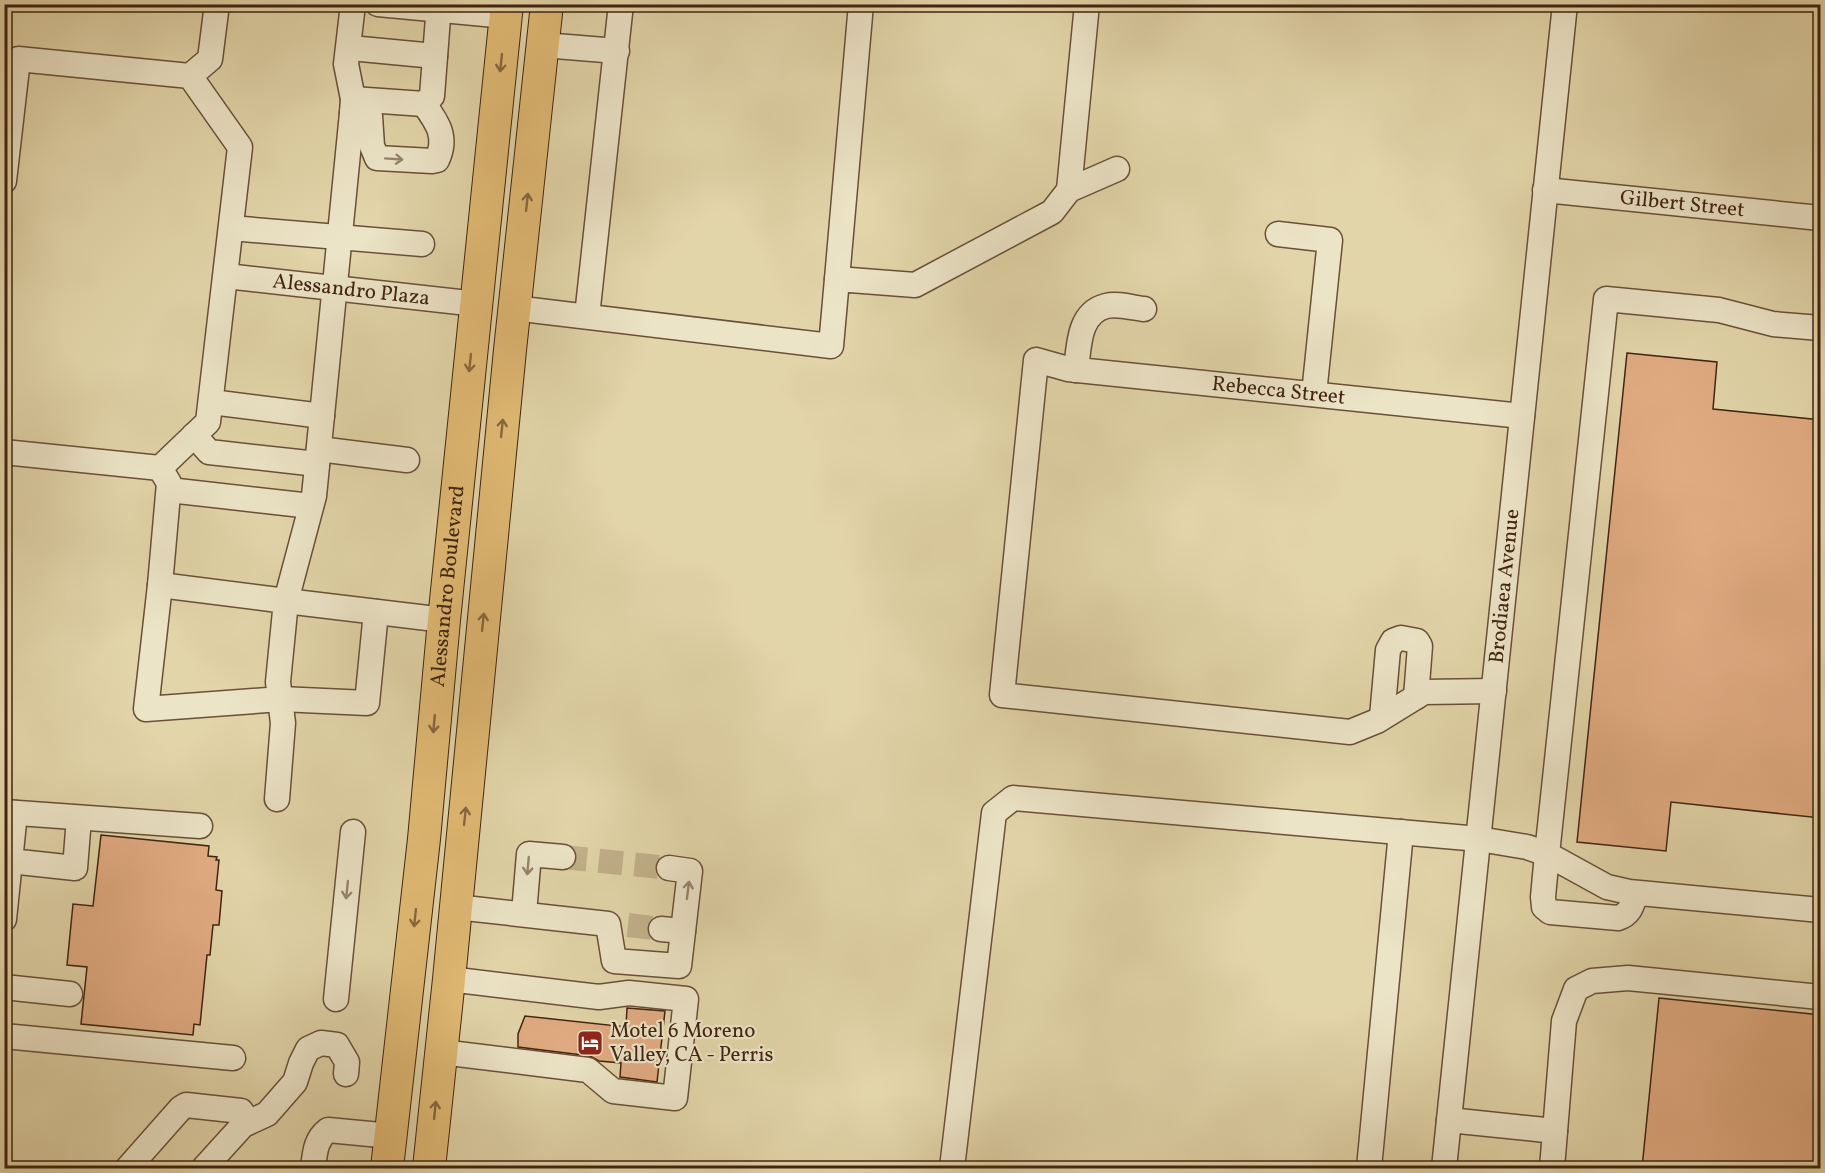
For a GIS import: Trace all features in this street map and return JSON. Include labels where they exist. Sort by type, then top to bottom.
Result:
[{"type":"main road","name":"Alessandro Boulevard","points":[[429,1168],[514,308],[547,4]]},
{"type":"main road","name":"Alessandro Boulevard","points":[[387,1168],[423,839],[507,10]]},
{"type":"main road","points":[[477,304],[514,308]]},
{"type":"main road","points":[[423,839],[439,844],[443,850],[433,949],[443,1039]]},
{"type":"street","points":[[4,181],[18,59],[190,76],[210,59],[217,4]]},
{"type":"street","points":[[277,799],[283,723],[278,682],[286,601],[311,507],[318,456],[352,106],[346,64],[353,4]]},
{"type":"street","points":[[378,4],[507,10]]},
{"type":"street","points":[[587,316],[621,4]]},
{"type":"street","points":[[514,308],[831,346],[861,4]]},
{"type":"street","points":[[1069,190],[1087,4]]},
{"type":"street","name":"Brodiaea Avenue","points":[[1444,1168],[1565,4]]},
{"type":"street","points":[[352,106],[424,104],[432,96],[439,7]]},
{"type":"street","points":[[543,45],[617,51]]},
{"type":"street","points":[[361,49],[435,56]]},
{"type":"street","points":[[190,76],[240,147],[208,422],[194,435],[164,479],[160,585],[146,709],[281,699],[367,703],[376,612]]},
{"type":"street","points":[[352,106],[370,116],[372,146],[377,158],[432,161],[437,160],[439,156],[441,136],[439,124],[424,104]]},
{"type":"street","points":[[837,279],[915,285],[1052,212],[1069,190],[1116,169]]},
{"type":"street","name":"Gilbert Street","points":[[1545,190],[1821,218]]},
{"type":"street","points":[[231,228],[422,244]]},
{"type":"street","points":[[1278,234],[1330,240],[1314,394]]},
{"type":"street","name":"Alessandro Plaza","points":[[226,276],[477,304]]},
{"type":"street","points":[[1636,893],[1630,911],[1618,918],[1550,912],[1544,907],[1543,897],[1606,299],[1719,310],[1773,324],[1821,328]]},
{"type":"street","points":[[1076,370],[1083,325],[1095,313],[1107,306],[1144,309]]},
{"type":"street","name":"Rebecca Street","points":[[1382,717],[1350,732],[1002,695],[1036,360],[1076,370],[1522,416]]},
{"type":"street","points":[[211,402],[322,416]]},
{"type":"street","points":[[194,435],[209,452],[407,460]]},
{"type":"street","points":[[4,452],[311,507]]},
{"type":"street","points":[[160,585],[444,620]]},
{"type":"street","points":[[1382,717],[1388,650],[1393,641],[1401,638],[1417,641],[1420,646],[1416,697]]},
{"type":"street","points":[[1382,717],[1424,692],[1494,691]]},
{"type":"street","points":[[952,1168],[994,813],[1013,798],[1479,839],[1527,847],[1547,854],[1607,887],[1636,893],[1821,910]]},
{"type":"street","points":[[4,919],[10,861],[10,813],[200,826]]},
{"type":"street","points":[[10,861],[75,868],[80,818]]},
{"type":"street","points":[[336,999],[353,832]]},
{"type":"street","points":[[1369,1168],[1401,832]]},
{"type":"street","points":[[524,913],[529,854],[563,857]]},
{"type":"street","points":[[456,907],[618,925],[614,961],[679,966],[672,930],[690,871],[669,868]]},
{"type":"street","points":[[1552,1168],[1564,1021],[1576,990],[1592,981],[1628,978],[1821,997]]},
{"type":"street","points":[[443,1039],[588,1070],[613,1091],[675,1098],[686,999],[629,993],[599,997],[449,979]]},
{"type":"street","points":[[4,987],[70,994]]},
{"type":"street","points":[[4,1036],[233,1058]]},
{"type":"street","points":[[204,1168],[243,1125],[267,1114],[295,1082],[301,1063],[309,1049],[321,1043],[337,1045],[347,1062],[346,1074]]},
{"type":"street","points":[[128,1168],[186,1105],[241,1111],[245,1117],[243,1125]]},
{"type":"street","points":[[1449,1120],[1555,1131]]},
{"type":"street","points":[[313,1168],[320,1136],[328,1130],[391,1136]]},
{"type":"building","points":[[1627,353],[1717,362],[1713,409],[1821,420],[1821,818],[1671,802],[1666,851],[1577,842]]},
{"type":"building","points":[[101,835],[209,846],[208,856],[217,857],[216,860],[219,860],[216,890],[222,891],[219,925],[213,925],[210,955],[207,955],[200,1025],[194,1024],[193,1035],[81,1024],[87,967],[67,965],[73,904],[93,906]]},
{"type":"building","points":[[1659,998],[1821,1015],[1821,1168],[1642,1168]]},
{"type":"building","name":"Motel 6 Moreno Valley, CA - Perris","points":[[627,1008],[665,1011],[657,1082],[620,1077],[621,1063],[599,1061],[590,1056],[518,1047],[518,1034],[525,1016],[626,1027]]},
{"type":"tunnel","points":[[563,857],[669,868]]},
{"type":"tunnel","points":[[628,925],[661,929]]},
{"type":"place","name":"Motel 6 Moreno Valley, CA - Perris","points":[[590,1043]]}]
